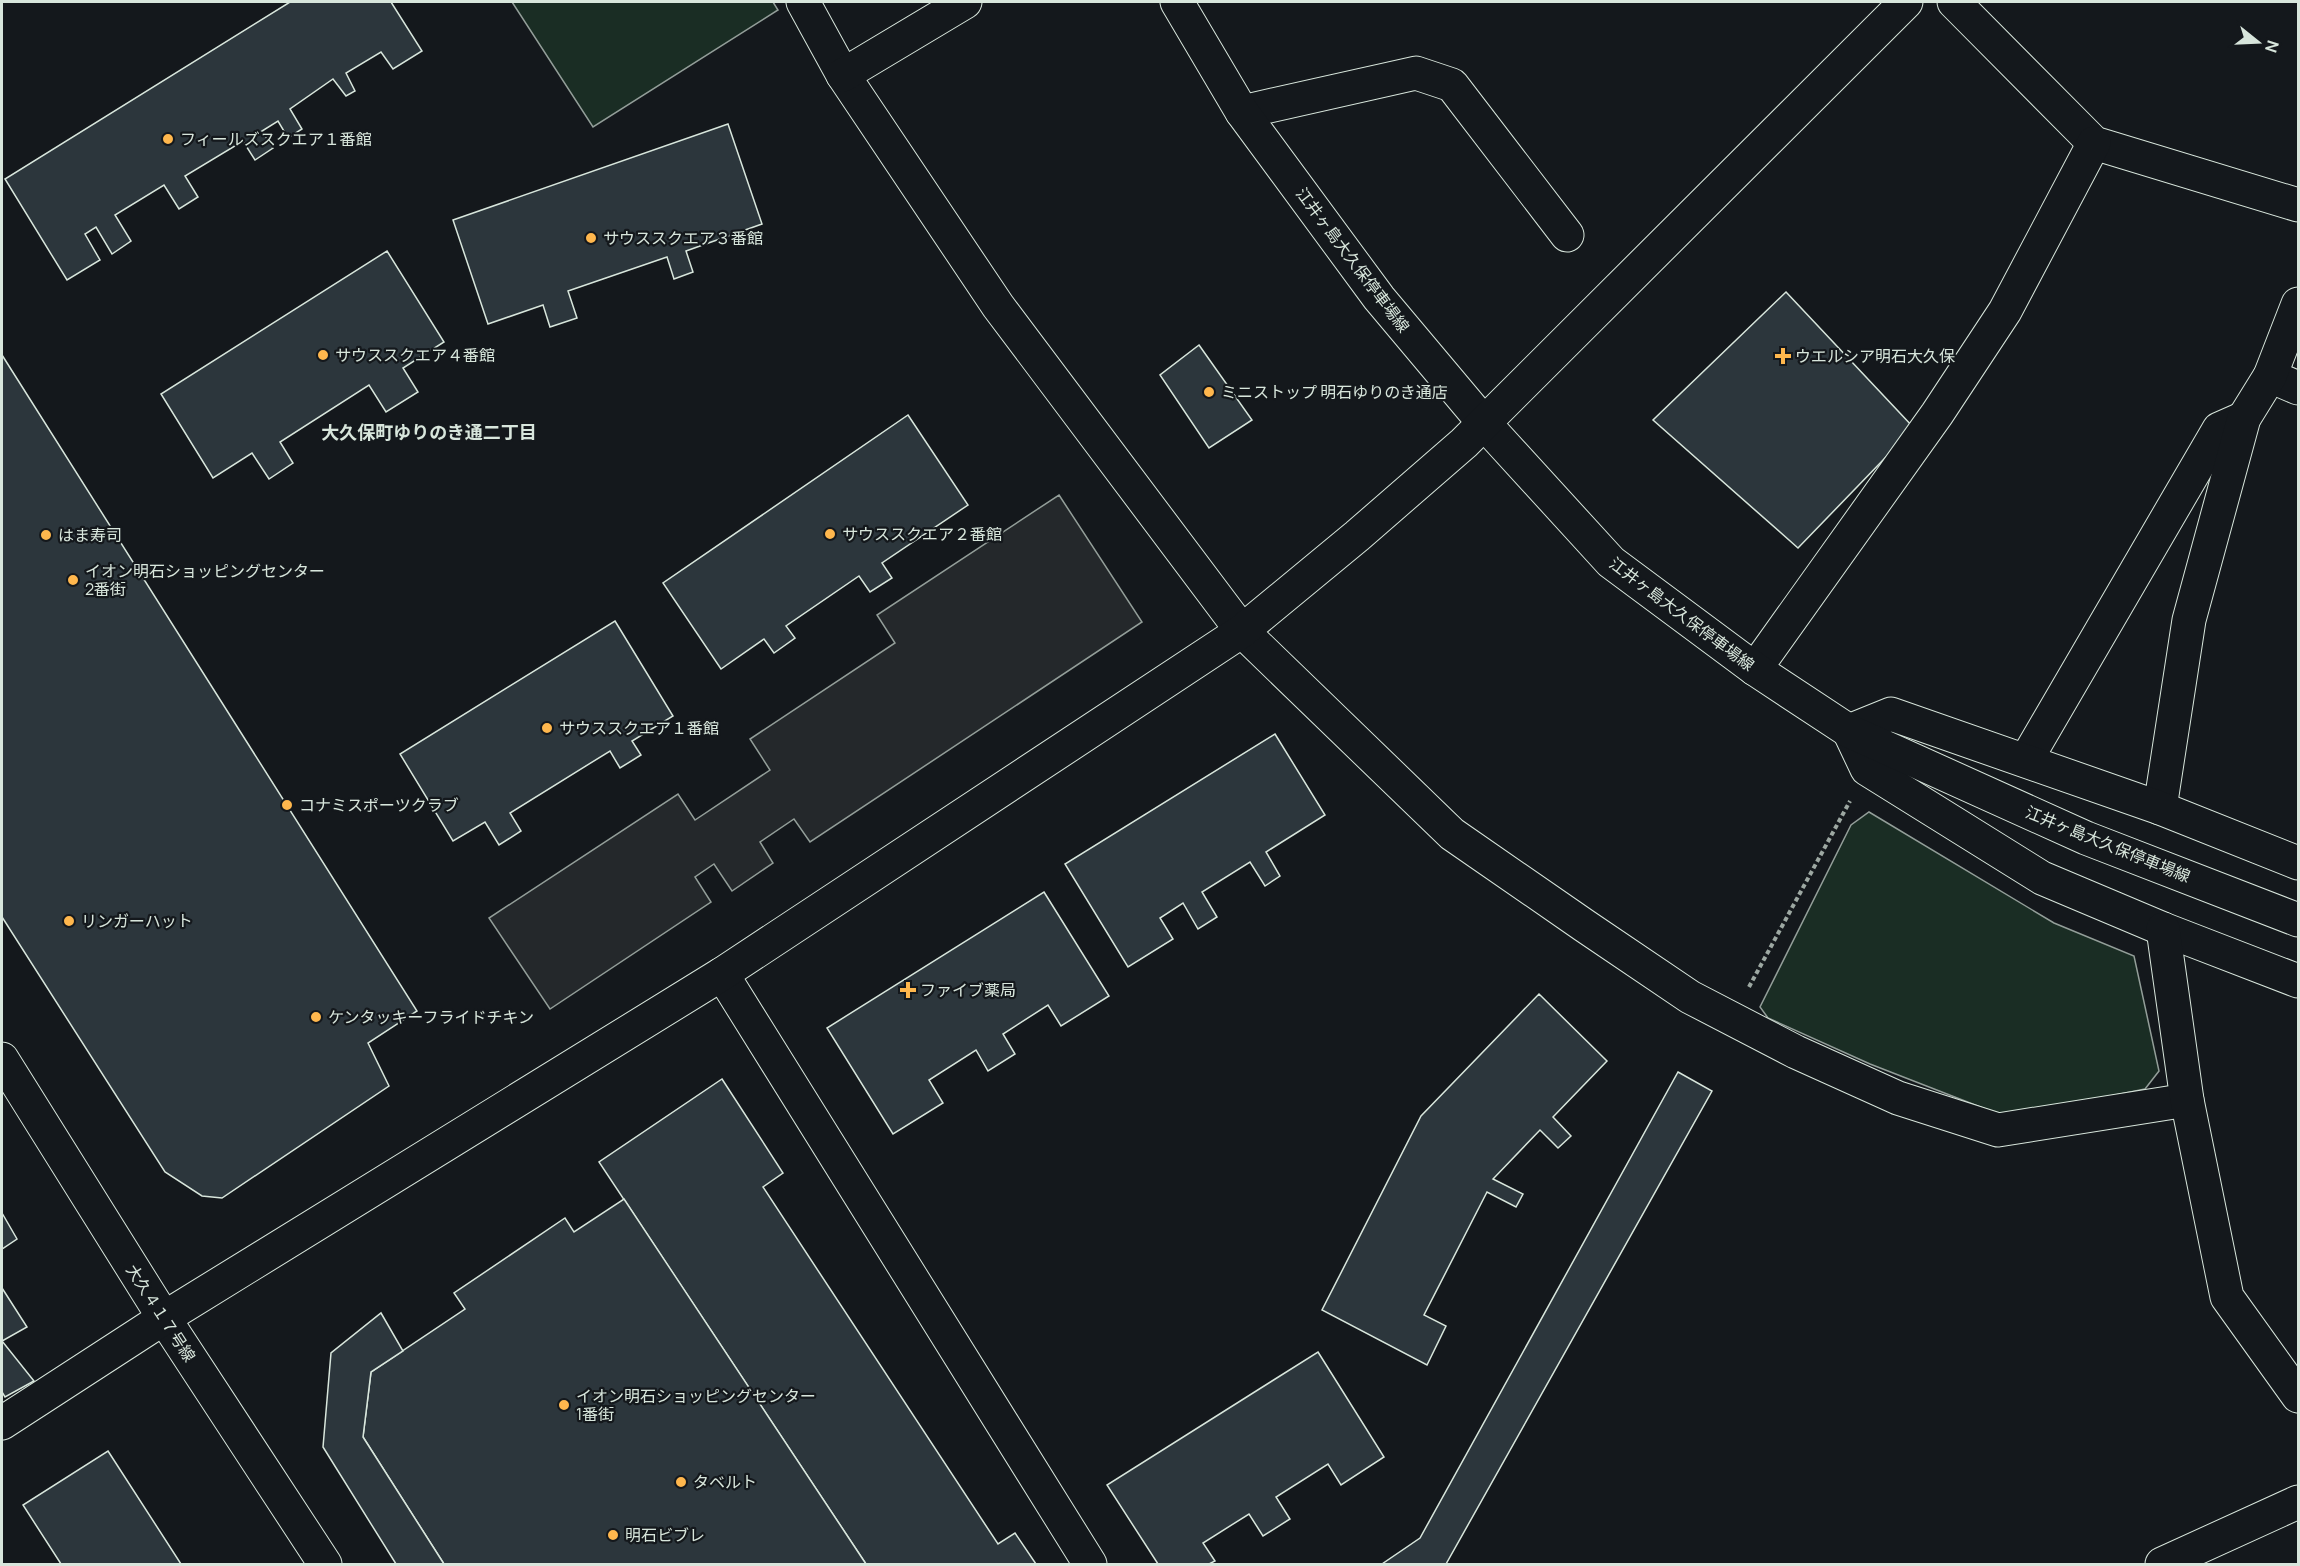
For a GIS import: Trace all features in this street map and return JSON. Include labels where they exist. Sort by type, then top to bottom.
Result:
[{"type":"street","points":[[803,2],[843,75],[998,306],[1242,631],[1452,834],[1690,997],[1796,1052],[1898,1098],[1998,1130],[2187,1100]]},
{"type":"street","points":[[843,75],[965,2]]},
{"type":"street","name":"江井ヶ島大久保停車場線","points":[[1177,2],[1242,112],[1379,298],[1484,423],[1611,562],[1755,669],[1849,731],[2086,838],[2298,920]]},
{"type":"street","points":[[2,1423],[164,1318],[722,974],[1242,631],[1357,536],[1484,423],[1906,2]]},
{"type":"street","points":[[1954,2],[2094,143],[2298,205]]},
{"type":"street","points":[[1242,112],[1416,73],[1452,85],[1567,235]]},
{"type":"street","points":[[1755,669],[1937,414],[2005,311],[2094,143]]},
{"type":"street","points":[[2026,760],[2219,429],[2244,418],[2284,382],[2298,304]]},
{"type":"street","points":[[2160,808],[2189,620],[2244,418]]},
{"type":"street","points":[[2298,862],[2160,808],[1891,714],[1849,731],[1867,769],[2042,878],[2163,929],[2298,981]]},
{"type":"street","points":[[2163,929],[2187,1100],[2227,1297],[2298,1396]]},
{"type":"street","points":[[722,974],[1090,1564]]},
{"type":"street","name":"大久４１７号線","points":[[2,1059],[164,1318],[326,1564]]},
{"type":"street","points":[[2162,1564],[2298,1502]]},
{"type":"path","points":[[1732,1019],[1867,769]]},
{"type":"green space","points":[[512,2],[773,2],[778,10],[593,127]]},
{"type":"green space","points":[[1869,812],[2054,923],[2134,956],[2159,1071],[2145,1089],[2006,1117],[1870,1064],[1768,1018],[1760,1007],[1851,825]]},
{"type":"shaded area","points":[[1059,495],[1142,622],[810,842],[794,819],[760,842],[773,863],[732,891],[714,864],[695,877],[711,902],[550,1009],[489,918],[678,794],[695,820],[770,770],[750,739],[895,643],[877,615]]},
{"type":"building","name":"フィールズスクエア１番館","points":[[290,2],[391,2],[422,51],[393,69],[381,52],[346,73],[355,91],[346,96],[333,79],[290,109],[302,129],[288,138],[278,121],[262,131],[273,148],[255,160],[243,141],[185,176],[198,197],[179,209],[164,185],[115,215],[131,241],[112,254],[96,227],[85,234],[100,260],[67,280],[5,179]]},
{"type":"building","name":"サウススクエア３番館","points":[[728,124],[762,224],[686,251],[693,272],[674,279],[667,257],[568,291],[577,318],[550,327],[543,305],[488,324],[453,220]]},
{"type":"building","name":"サウススクエア４番館","points":[[387,251],[444,342],[403,368],[418,392],[386,412],[369,385],[280,442],[293,463],[269,479],[252,453],[213,478],[161,394]]},
{"type":"building","name":"ウエルシア明石大久保","points":[[1786,292],[1914,428],[1798,548],[1653,420]]},
{"type":"building","points":[[1199,345],[1252,420],[1209,448],[1160,375]]},
{"type":"building","name":"イオン明石ショッピングセンター 2番街","points":[[2,355],[417,1011],[368,1043],[389,1086],[222,1198],[202,1196],[165,1172],[2,917]]},
{"type":"building","name":"サウススクエア２番館","points":[[908,415],[968,505],[882,563],[892,578],[870,592],[859,576],[786,626],[795,638],[774,653],[764,639],[721,669],[663,583]]},
{"type":"building","name":"サウススクエア１番館","points":[[615,621],[673,716],[632,741],[641,755],[620,768],[610,751],[510,813],[521,831],[499,845],[485,822],[453,841],[400,754]]},
{"type":"building","points":[[1275,734],[1325,815],[1266,852],[1280,876],[1265,886],[1250,862],[1202,892],[1217,917],[1198,929],[1183,903],[1160,918],[1173,939],[1128,967],[1065,864]]},
{"type":"building","points":[[1044,892],[1109,996],[1061,1026],[1048,1005],[1003,1034],[1015,1054],[988,1071],[976,1050],[929,1080],[943,1103],[893,1134],[827,1028]]},
{"type":"building","points":[[1539,994],[1607,1061],[1553,1117],[1571,1136],[1558,1148],[1540,1130],[1493,1179],[1523,1194],[1516,1207],[1487,1192],[1424,1315],[1446,1326],[1427,1365],[1322,1310],[1421,1116]]},
{"type":"building","points":[[1678,1072],[1712,1091],[1446,1564],[1382,1564],[1420,1538]]},
{"type":"building","points":[[722,1079],[783,1173],[763,1187],[998,1544],[1015,1533],[1036,1564],[866,1564],[599,1162]]},
{"type":"building","name":"イオン明石ショッピングセンター 1番街","points":[[624,1199],[866,1564],[444,1564],[363,1437],[371,1372],[465,1309],[454,1293],[565,1218],[574,1232]]},
{"type":"building","points":[[2,1213],[17,1239],[2,1249]]},
{"type":"building","points":[[2,1288],[27,1327],[2,1341]]},
{"type":"building","points":[[381,1313],[403,1351],[371,1372],[363,1437],[444,1564],[396,1564],[323,1447],[331,1353]]},
{"type":"building","points":[[2,1341],[34,1381],[5,1397],[2,1392]]},
{"type":"building","points":[[1318,1352],[1384,1457],[1341,1485],[1328,1464],[1276,1497],[1290,1519],[1263,1536],[1249,1514],[1203,1543],[1215,1561],[1209,1564],[1158,1564],[1107,1485]]},
{"type":"building","points":[[108,1451],[181,1564],[61,1564],[23,1505]]},
{"type":"place","name":"フィールズスクエア１番館","points":[[168,139]]},
{"type":"place","name":"サウススクエア３番館","points":[[591,238]]},
{"type":"place","name":"サウススクエア４番館","points":[[323,355]]},
{"type":"place","name":"ウエルシア明石大久保","points":[[1783,356]]},
{"type":"place","name":"ミニストップ 明石ゆりのき通店","points":[[1209,392]]},
{"type":"place","name":"サウススクエア２番館","points":[[830,534]]},
{"type":"place","name":"はま寿司","points":[[46,535]]},
{"type":"place","name":"イオン明石ショッピングセンター 2番街","points":[[73,580]]},
{"type":"place","name":"サウススクエア１番館","points":[[547,728]]},
{"type":"place","name":"コナミスポーツクラブ","points":[[287,805]]},
{"type":"place","name":"リンガーハット","points":[[69,921]]},
{"type":"place","name":"ファイブ薬局","points":[[908,990]]},
{"type":"place","name":"ケンタッキーフライドチキン","points":[[316,1017]]},
{"type":"place","name":"イオン明石ショッピングセンター 1番街","points":[[564,1405]]},
{"type":"place","name":"タベルト","points":[[681,1482]]},
{"type":"place","name":"明石ビブレ","points":[[613,1535]]},
{"type":"district","name":"大久保町ゆりのき通二丁目","points":[[429,432]]}]
